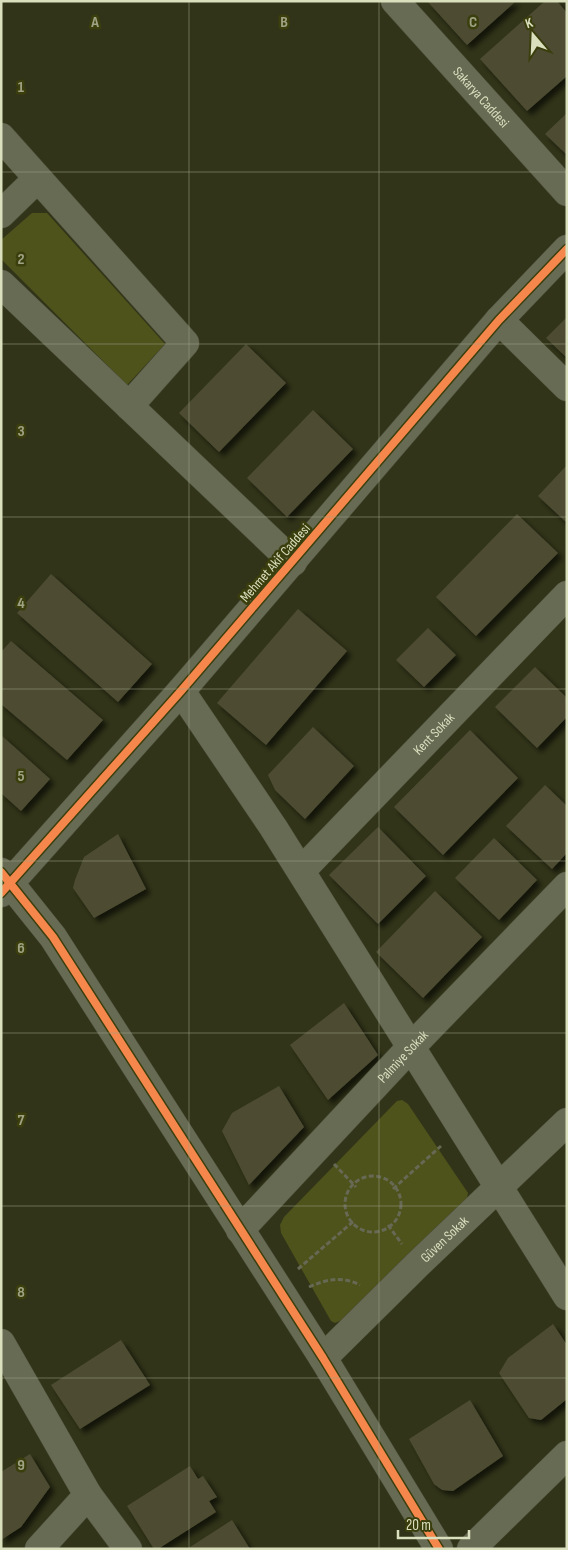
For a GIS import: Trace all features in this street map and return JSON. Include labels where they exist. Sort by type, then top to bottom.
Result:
[{"type":"street","name":"Sakarya Caddesi","points":[[395,1],[567,192]]},
{"type":"street","points":[[1,137],[184,344],[129,406]]},
{"type":"street","points":[[1,214],[37,179]]},
{"type":"street","name":"Mehmet Akif Caddesi","points":[[4,882],[181,692],[499,320],[567,249]]},
{"type":"street","points":[[1,284],[293,562]]},
{"type":"street","points":[[499,320],[567,387]]},
{"type":"street","name":"Kent Sokak","points":[[301,871],[567,594]]},
{"type":"street","points":[[181,692],[273,827],[567,1296]]},
{"type":"street","points":[[4,882],[53,937],[323,1358],[439,1549]]},
{"type":"street","name":"Palmiye Sokak","points":[[240,1230],[411,1047],[567,886]]},
{"type":"street","name":"Güven Sokak","points":[[323,1358],[498,1186],[567,1122]]},
{"type":"street","points":[[1,1343],[88,1495],[128,1549]]},
{"type":"street","points":[[471,1549],[567,1455]]},
{"type":"street","points":[[39,1549],[88,1495]]},
{"type":"path","points":[[394,1188],[441,1146]]},
{"type":"path","points":[[332,1162],[355,1186]]},
{"type":"path","points":[[370,1176],[380,1177],[388,1180],[394,1188],[400,1194],[402,1203],[400,1213],[396,1221],[382,1232],[363,1231],[346,1211],[345,1201],[348,1192],[361,1179],[370,1176]]},
{"type":"path","points":[[298,1269],[354,1221]]},
{"type":"path","points":[[309,1287],[335,1278],[349,1280],[366,1290]]},
{"type":"green space","points":[[32,213],[47,213],[165,344],[127,385],[1,259],[1,240]]},
{"type":"green space","points":[[402,1100],[408,1104],[468,1193],[467,1198],[342,1320],[335,1323],[331,1321],[281,1233],[280,1225],[284,1217],[393,1105],[397,1101]]},
{"type":"building","points":[[427,1],[516,1],[467,45]]},
{"type":"building","points":[[545,1],[557,1],[567,13],[567,76],[527,111],[480,59]]},
{"type":"building","points":[[567,113],[567,155],[545,134]]},
{"type":"building","points":[[567,317],[567,358],[546,338]]},
{"type":"building","points":[[246,344],[286,383],[219,452],[179,413]]},
{"type":"building","points":[[313,410],[353,449],[287,517],[247,478]]},
{"type":"building","points":[[567,465],[567,523],[538,496]]},
{"type":"building","points":[[517,514],[558,553],[476,636],[436,597]]},
{"type":"building","points":[[51,574],[152,664],[118,702],[17,613]]},
{"type":"building","points":[[298,609],[347,651],[266,745],[217,703]]},
{"type":"building","points":[[428,628],[456,655],[424,687],[396,660]]},
{"type":"building","points":[[11,641],[103,720],[67,760],[1,704],[1,652]]},
{"type":"building","points":[[535,667],[567,698],[567,717],[537,748],[495,707]]},
{"type":"building","points":[[313,727],[354,766],[305,819],[275,790],[268,775]]},
{"type":"building","points":[[470,730],[518,778],[443,855],[394,807]]},
{"type":"building","points":[[1,735],[50,779],[21,811],[1,793]]},
{"type":"building","points":[[545,785],[567,806],[567,853],[552,869],[506,826]]},
{"type":"building","points":[[378,827],[426,876],[378,924],[329,875]]},
{"type":"building","points":[[118,834],[146,889],[94,918],[73,888],[75,880],[84,857]]},
{"type":"building","points":[[494,838],[537,880],[499,920],[455,878]]},
{"type":"building","points":[[435,891],[482,937],[423,998],[376,952]]},
{"type":"building","points":[[344,1003],[378,1055],[328,1100],[290,1045]]},
{"type":"building","points":[[279,1086],[304,1127],[249,1185],[222,1131],[232,1113]]},
{"type":"building","points":[[553,1324],[567,1345],[567,1399],[541,1420],[529,1418],[499,1373],[508,1358]]},
{"type":"building","points":[[121,1340],[150,1385],[80,1429],[51,1385]]},
{"type":"building","points":[[470,1400],[503,1456],[453,1491],[442,1490],[434,1484],[409,1439]]},
{"type":"building","points":[[30,1454],[50,1487],[21,1527],[1,1540],[1,1472]]},
{"type":"building","points":[[190,1466],[198,1479],[203,1476],[217,1497],[209,1501],[216,1512],[158,1549],[154,1549],[127,1506]]},
{"type":"building","points":[[232,1520],[250,1549],[187,1549]]},
{"type":"cycle path","points":[[1,893],[181,691],[499,320],[567,249]]},
{"type":"cycle path","points":[[1,872],[53,937],[323,1358],[439,1549]]}]
